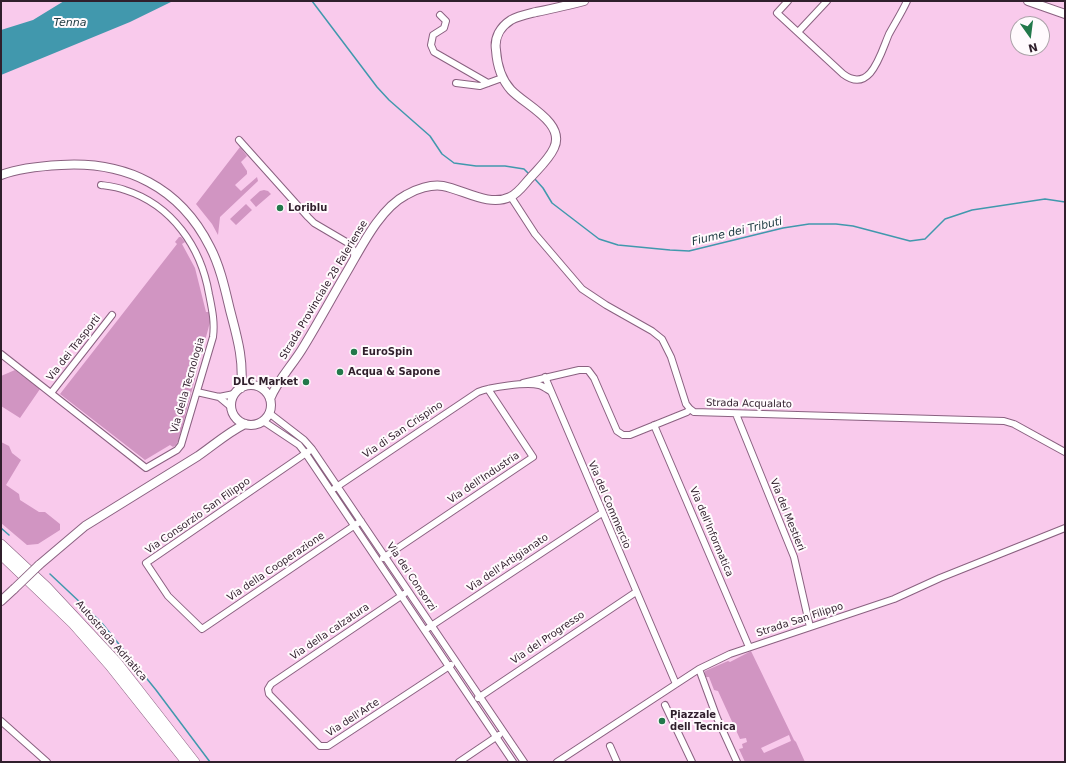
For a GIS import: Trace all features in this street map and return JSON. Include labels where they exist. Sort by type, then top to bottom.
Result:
[{"type":"highway","name":"Autostrada Adriatica","points":[[1,544],[47,587],[112,656],[195,762]]},
{"type":"highway","name":"Autostrada Adriatica","points":[[3,557],[73,624],[104,659],[186,762]]},
{"type":"main road","points":[[511,197],[524,186],[554,150],[556,142],[555,131],[549,122],[510,90],[502,78],[496,48],[497,38],[502,28],[512,20],[522,16],[584,1]]},
{"type":"main road","points":[[1028,1],[1065,14]]},
{"type":"main road","points":[[3,173],[55,165],[82,164],[101,166],[124,172],[149,182],[167,193],[199,226],[211,247],[220,269],[242,364],[241,388]]},
{"type":"main road","name":"Strada Provinciale 28 Faleriense","points":[[270,399],[278,381],[302,350],[354,260],[354,245],[366,238],[392,204],[416,189],[442,186],[487,199],[502,199],[511,197]]},
{"type":"main road","points":[[242,364],[258,387],[267,393],[270,399],[271,408],[263,421],[258,424],[251,425],[239,422],[234,417],[231,407],[234,394],[247,385],[258,387]]},
{"type":"main road","name":"Strada Provinciale 28 Faleriense","points":[[258,387],[278,381]]},
{"type":"main road","points":[[1,601],[39,565],[85,526],[215,444],[224,435],[234,417]]},
{"type":"main road","points":[[224,435],[245,424]]},
{"type":"street","points":[[788,1],[777,12],[846,77],[852,79],[862,79],[871,72],[907,1]]},
{"type":"street","points":[[798,32],[827,1]]},
{"type":"street","points":[[440,15],[446,21],[444,28],[433,35],[431,45],[434,52],[488,83]]},
{"type":"street","points":[[456,83],[480,86],[502,78]]},
{"type":"street","points":[[238,140],[308,217],[354,245]]},
{"type":"street","name":"Via della Tecnologia","points":[[1,354],[146,468],[177,450],[181,446],[213,337],[214,325],[208,289],[198,256],[190,241],[170,217],[155,206],[125,190],[101,185]]},
{"type":"street","points":[[488,389],[516,385],[580,370],[588,370],[592,374],[620,434],[623,435],[630,435],[688,412],[690,409],[683,396],[671,357],[662,339],[652,331],[595,299],[582,289],[535,234],[511,197]]},
{"type":"street","name":"Via dei Trasporti","points":[[51,393],[112,316]]},
{"type":"street","points":[[516,385],[538,385],[543,383],[545,379]]},
{"type":"street","name":"Via del Commercio","points":[[545,379],[676,684]]},
{"type":"street","points":[[538,385],[550,391]]},
{"type":"street","name":"Via di San Crispino","points":[[330,490],[478,392],[488,389]]},
{"type":"street","name":"Via dell'Industria","points":[[378,561],[533,457],[488,389]]},
{"type":"street","points":[[197,392],[219,397],[234,394]]},
{"type":"street","points":[[219,397],[231,407]]},
{"type":"street","name":"Strada Acqualato","points":[[690,409],[699,413],[1004,421],[1014,424],[1065,452]]},
{"type":"street","name":"Via dei Consorzi","points":[[269,413],[304,440],[312,449],[524,762]]},
{"type":"street","name":"Via dei Mestieri","points":[[736,414],[794,556],[810,627]]},
{"type":"street","name":"Via dei Consorzi","points":[[263,421],[299,445],[306,454],[513,762]]},
{"type":"street","name":"Via dell'Informatica","points":[[654,425],[749,647]]},
{"type":"street","name":"Via Consorzio San Filippo","points":[[202,629],[168,596],[146,564],[312,449]]},
{"type":"street","name":"Via dell'Artigianato","points":[[424,631],[602,513]]},
{"type":"street","name":"Via della Cooperazione","points":[[202,629],[361,521]]},
{"type":"street","name":"Strada San Filippo","points":[[557,762],[676,684],[730,654],[894,599],[940,578],[1065,528]]},
{"type":"street","name":"Via della calzatura","points":[[269,694],[268,689],[271,684],[408,591]]},
{"type":"street","name":"Via del Progresso","points":[[472,701],[636,592]]},
{"type":"street","name":"Via dell'Arte","points":[[269,694],[320,746],[328,746],[456,661]]},
{"type":"street","points":[[699,670],[715,712],[737,762]]},
{"type":"street","points":[[664,705],[692,762]]},
{"type":"street","points":[[1,721],[47,762]]},
{"type":"street","points":[[459,762],[503,731]]},
{"type":"street","points":[[610,746],[617,762]]},
{"type":"shaded area","points":[[240,147],[247,156],[241,162],[247,171],[247,174],[235,185],[241,191],[257,177],[258,181],[220,217],[218,235],[212,224],[196,204]]},
{"type":"shaded area","points":[[264,190],[271,194],[256,207],[250,200],[260,191]]},
{"type":"shaded area","points":[[246,204],[252,210],[236,225],[230,219]]},
{"type":"shaded area","points":[[179,237],[181,237],[185,242],[182,244],[195,268],[206,312],[209,312],[210,322],[179,439],[173,447],[170,445],[145,460],[60,394],[177,244],[175,242]]},
{"type":"shaded area","points":[[15,370],[40,389],[20,418],[1,406],[1,376]]},
{"type":"shaded area","points":[[1,442],[9,446],[12,453],[21,460],[6,485],[19,494],[20,500],[39,512],[45,512],[60,524],[60,530],[38,544],[27,545],[1,523]]},
{"type":"shaded area","points":[[751,651],[805,762],[745,762],[739,749],[743,748],[742,744],[747,742],[746,738],[740,739],[718,691],[714,690],[709,677],[704,677],[705,671],[728,661],[730,662]],"holes":[[[789,735],[791,741],[764,753],[761,748]]]},
{"type":"water","name":"Tenna","points":[[64,1],[173,1],[130,22],[1,75],[1,30],[33,20]]},
{"type":"waterway","name":"Fiume dei Tributi","points":[[312,1],[377,87],[389,100],[430,136],[442,154],[454,163],[476,166],[505,166],[524,169],[529,174]]},
{"type":"waterway","name":"Fiume dei Tributi","points":[[534,178],[543,188],[552,203],[599,239],[618,245],[689,251],[783,228],[809,224],[836,224],[853,226],[910,241],[925,239],[945,219],[972,210],[1045,199],[1065,202]]},
{"type":"waterway","points":[[1,528],[9,535]]},
{"type":"waterway","points":[[50,574],[101,622],[156,690],[210,762]]},
{"type":"place","name":"Loriblu","points":[[280,208]]},
{"type":"place","name":"EuroSpin","points":[[354,352]]},
{"type":"place","name":"Acqua & Sapone","points":[[340,372]]},
{"type":"place","name":"DLC Market","points":[[306,382]]},
{"type":"place","name":"Piazzale dell Tecnica","points":[[662,721]]}]
